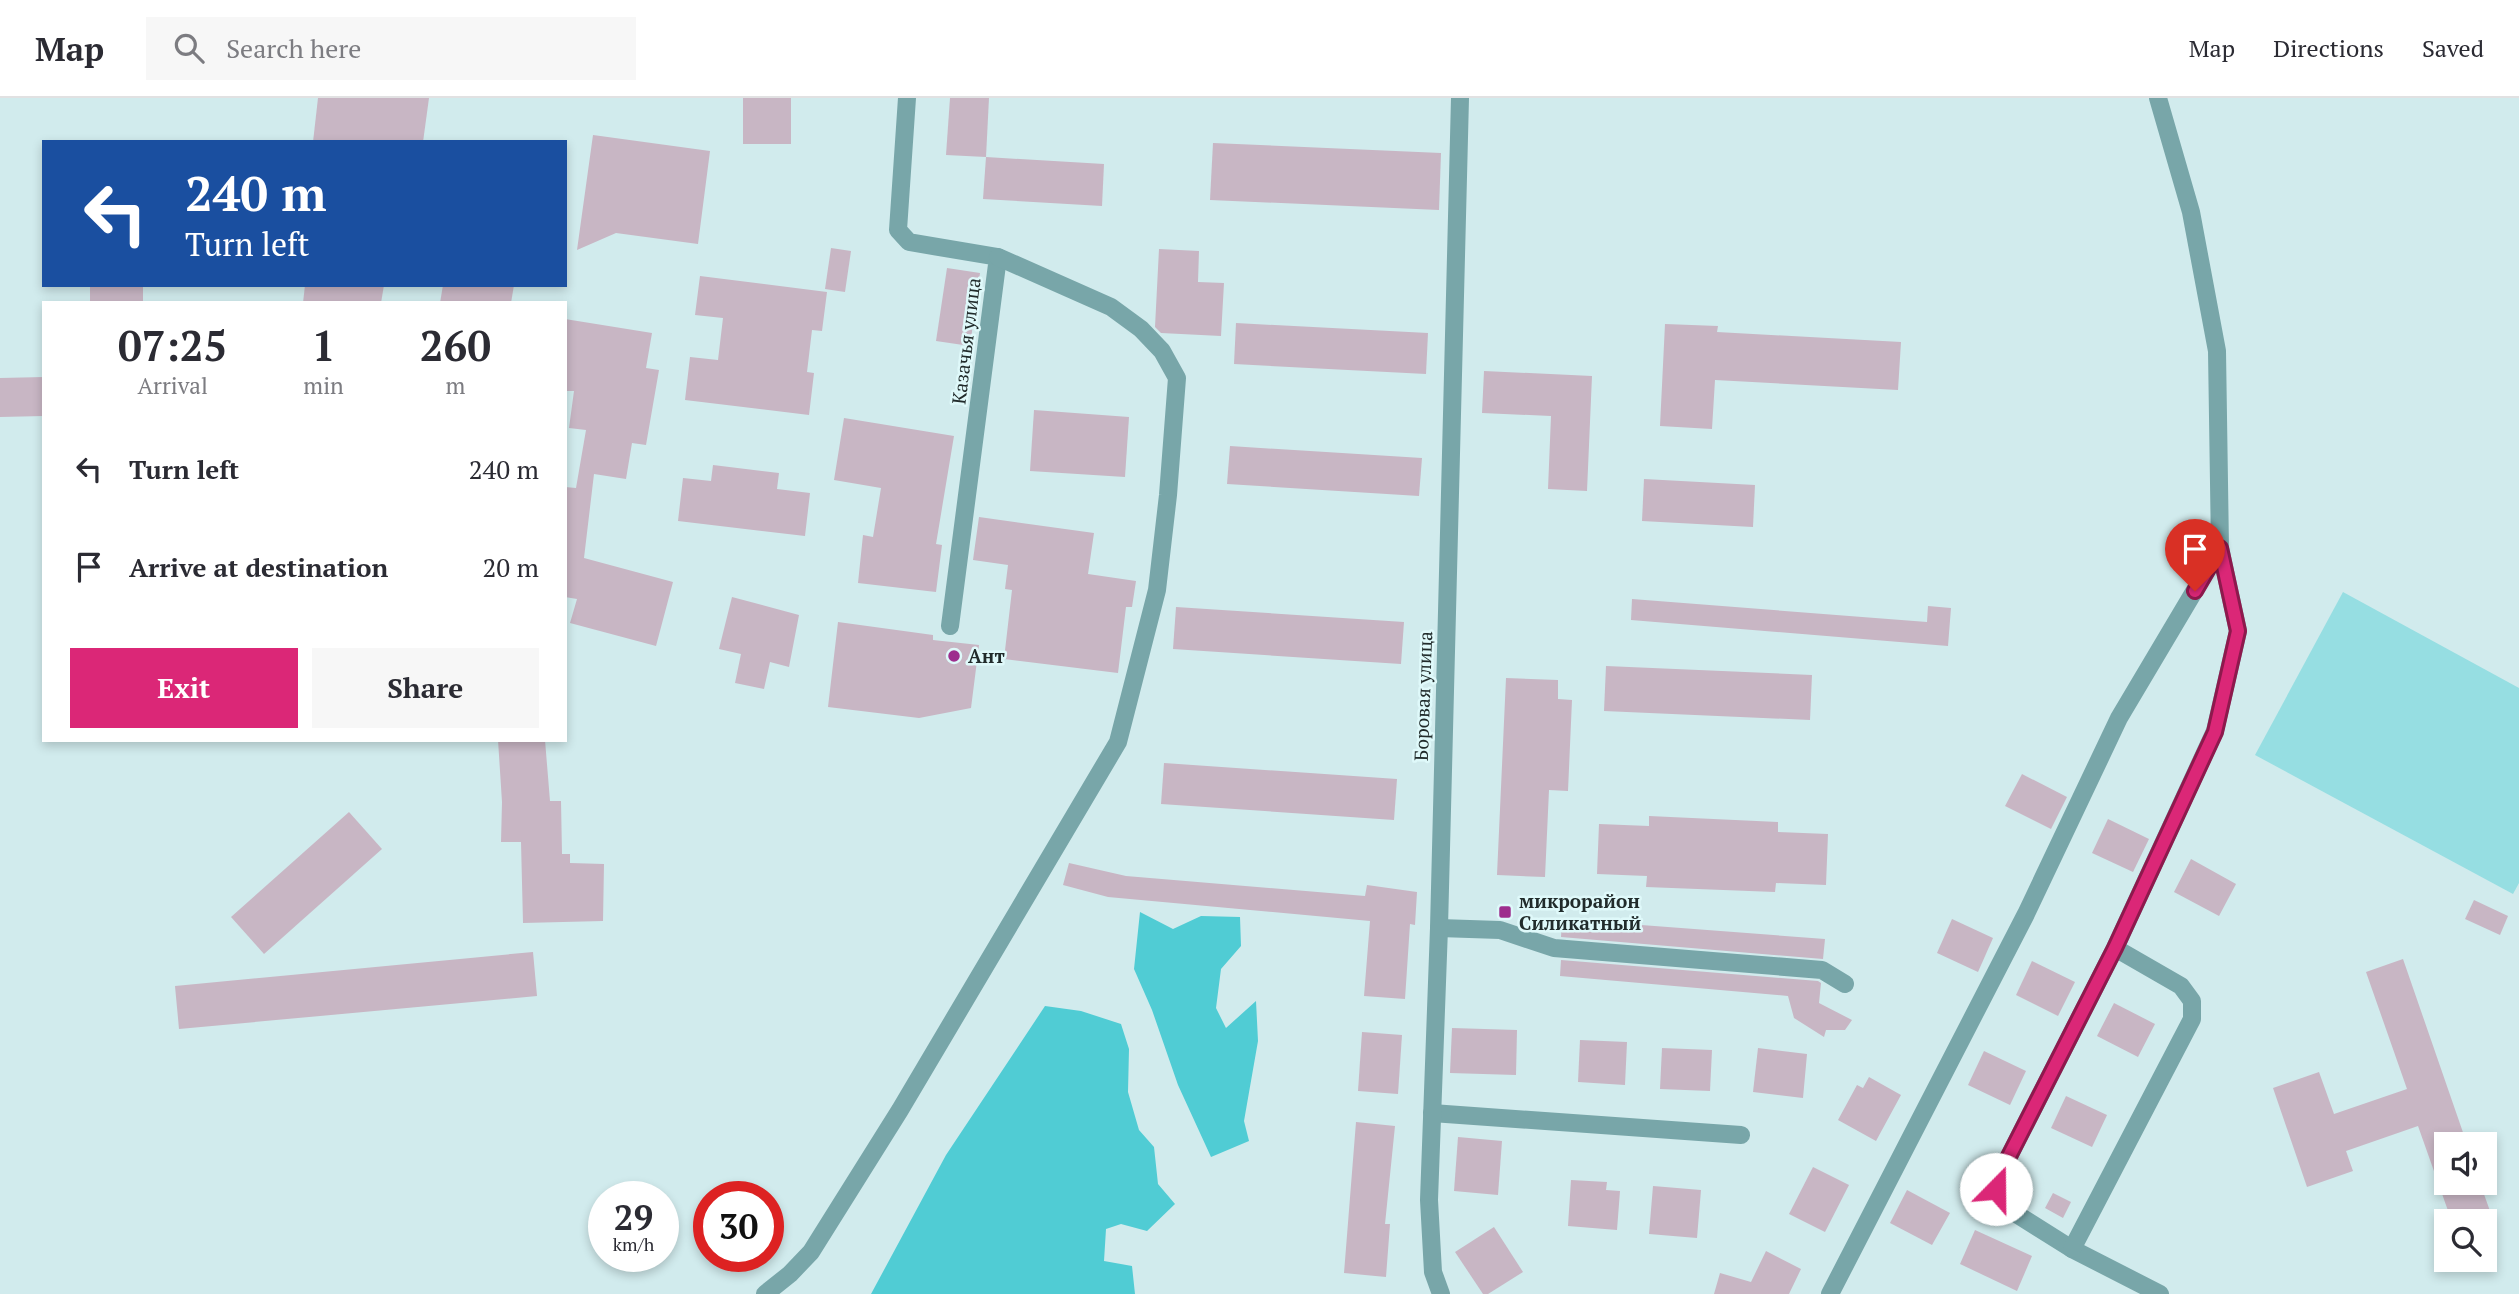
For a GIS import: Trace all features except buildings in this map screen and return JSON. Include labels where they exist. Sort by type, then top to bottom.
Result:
[{"type":"street","name":"Казачья улица","points":[[907,98],[898,230],[901,237],[909,242],[998,257],[950,626]]},
{"type":"street","name":"Боровая улица","points":[[1441,1294],[1433,1272],[1429,1212],[1460,98]]},
{"type":"street","points":[[2158,98],[2191,212],[2217,351],[2220,548],[2238,631],[2215,732],[2115,948],[2000,1174],[1996,1189],[2002,1205],[2072,1249],[2160,1294]]},
{"type":"street","points":[[765,1294],[811,1252],[901,1110],[1118,742],[1157,590],[1177,378],[1162,351],[1141,329],[1111,307],[998,257]]},
{"type":"street","points":[[1830,1294],[2026,914],[2119,719],[2220,548]]},
{"type":"street","points":[[1439,928],[1500,930],[1554,948],[1822,970],[1845,984]]},
{"type":"street","points":[[2072,1249],[2192,1019],[2192,1001],[2181,986],[2115,948]]},
{"type":"street","points":[[1432,1113],[1741,1135]]},
{"type":"shaded area","points":[[2343,592],[2519,688],[2519,883],[2513,894],[2255,755]]},
{"type":"shaded area","points":[[1140,912],[1173,929],[1201,916],[1240,917],[1241,946],[1221,969],[1216,1008],[1226,1028],[1256,1001],[1258,1041],[1244,1121],[1249,1141],[1211,1157],[1178,1085],[1152,1010],[1134,969]]},
{"type":"shaded area","points":[[1045,1006],[1081,1011],[1121,1024],[1129,1049],[1128,1092],[1139,1130],[1154,1147],[1158,1184],[1175,1204],[1147,1231],[1121,1224],[1106,1229],[1104,1261],[1132,1266],[1135,1294],[871,1294],[946,1155]]},
{"type":"place","name":"Ант","points":[[954,656]]},
{"type":"place","name":"микрорайон Силикатный","points":[[1505,912]]},
{"type":"route","points":[[1996,1189],[2000,1174],[2115,948],[2215,732],[2238,631],[2220,548],[2195,591]]}]
